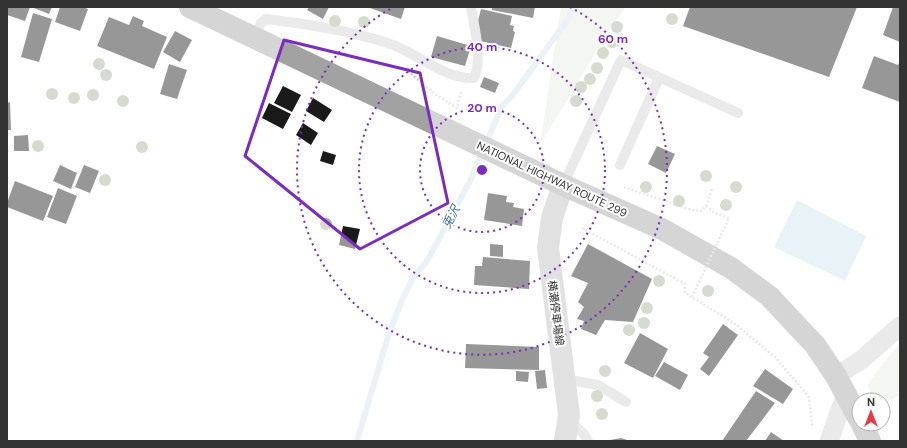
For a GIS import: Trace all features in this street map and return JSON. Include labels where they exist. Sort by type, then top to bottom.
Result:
[{"type":"highway","name":"NATIONAL HIGHWAY ROUTE 299","points":[[190,7],[563,185],[662,229],[731,268],[769,296],[792,319],[815,345],[841,384],[851,403]]},
{"type":"main road","name":"横瀬停車場線","points":[[563,185],[552,218],[548,248],[564,379],[567,431]]},
{"type":"street","points":[[821,437],[841,384],[861,360],[900,326]]},
{"type":"lane","points":[[254,38],[266,18],[308,24],[367,37],[394,45],[444,71],[465,78],[474,78],[478,71],[478,58],[471,7]]},
{"type":"lane","points":[[563,185],[621,60],[738,113]]},
{"type":"lane","points":[[620,165],[659,78]]},
{"type":"lane","points":[[564,379],[598,385],[626,402]]},
{"type":"lane","points":[[567,431],[584,434],[588,441]]},
{"type":"path","points":[[618,184],[692,210],[702,211],[706,206],[712,189]]},
{"type":"path","points":[[692,297],[729,218],[715,213],[706,206]]},
{"type":"path","points":[[582,228],[685,284],[685,293],[734,323],[776,358],[809,397],[821,437]]},
{"type":"highlighted area","points":[[284,40],[420,73],[448,203],[360,249],[245,156]]},
{"type":"shaded area","points":[[561,7],[626,7],[611,27],[540,145]]},
{"type":"shaded area","points":[[900,343],[900,395],[891,400],[891,392],[870,392],[867,386],[880,367]]},
{"type":"water","points":[[797,200],[866,236],[845,281],[774,247]]},
{"type":"building","points":[[7,7],[30,7],[25,21],[7,15]]},
{"type":"building","points":[[31,7],[52,7],[49,14]]},
{"type":"building","points":[[60,7],[82,7],[88,9],[80,31],[55,22]]},
{"type":"building","points":[[309,7],[329,7],[323,19],[307,10]]},
{"type":"building","points":[[367,7],[405,7],[401,19]]},
{"type":"building","points":[[492,7],[535,7],[533,18],[492,10]]},
{"type":"building","points":[[690,7],[857,7],[829,77],[683,26]]},
{"type":"building","points":[[893,7],[900,7],[900,42],[883,35]]},
{"type":"building","points":[[481,9],[512,16],[510,25],[514,26],[513,31],[515,32],[511,48],[480,41],[476,29]]},
{"type":"building","points":[[33,13],[52,19],[39,62],[21,57]]},
{"type":"building","points":[[133,16],[144,21],[142,26],[167,37],[154,69],[97,46],[109,17],[129,25]]},
{"type":"building","points":[[175,31],[192,40],[180,62],[163,52]]},
{"type":"building","points":[[437,36],[471,46],[465,66],[431,57]]},
{"type":"building","points":[[874,56],[898,65],[900,61],[900,102],[862,88]]},
{"type":"building","points":[[169,64],[187,70],[177,99],[160,94]]},
{"type":"building","points":[[484,77],[499,83],[495,93],[480,87]]},
{"type":"building","points":[[283,86],[301,95],[292,112],[274,103]]},
{"type":"building","points":[[313,98],[332,110],[324,122],[306,111]]},
{"type":"building","points":[[10,102],[11,130],[7,130],[7,103]]},
{"type":"building","points":[[269,103],[291,114],[283,129],[262,118]]},
{"type":"building","points":[[303,123],[318,133],[311,145],[296,135]]},
{"type":"building","points":[[28,135],[29,151],[14,151],[14,136]]},
{"type":"building","points":[[657,146],[675,154],[666,173],[648,164]]},
{"type":"building","points":[[323,151],[336,155],[333,165],[320,161]]},
{"type":"building","points":[[60,165],[77,173],[71,189],[53,181]]},
{"type":"building","points":[[84,165],[99,171],[90,193],[75,187]]},
{"type":"building","points":[[15,181],[53,196],[43,221],[7,207]]},
{"type":"building","points":[[58,188],[77,196],[66,224],[47,217]]},
{"type":"building","points":[[488,193],[507,196],[506,202],[514,203],[513,207],[524,209],[522,226],[484,220]]},
{"type":"building","points":[[343,226],[360,229],[355,249],[339,245]]},
{"type":"building","points":[[490,244],[503,245],[503,257],[490,256]]},
{"type":"building","points":[[588,244],[652,279],[633,322],[605,320],[596,335],[581,329],[584,321],[577,319],[584,307],[578,302],[588,283],[571,276]]},
{"type":"building","points":[[483,257],[530,261],[529,289],[474,285],[475,266],[482,266]]},
{"type":"building","points":[[723,324],[738,335],[709,376],[700,369],[709,357],[703,353]]},
{"type":"building","points":[[640,333],[668,349],[653,378],[624,363]]},
{"type":"building","points":[[466,344],[539,347],[539,370],[465,368]]},
{"type":"building","points":[[664,362],[688,375],[680,390],[655,376]]},
{"type":"building","points":[[765,369],[793,389],[783,404],[753,386]]},
{"type":"building","points":[[545,370],[547,388],[537,389],[535,371]]},
{"type":"building","points":[[516,371],[529,372],[528,382],[516,381]]},
{"type":"building","points":[[756,391],[775,403],[746,441],[722,441]]},
{"type":"building","points":[[771,432],[784,441],[765,441]]},
{"type":"building","points":[[621,438],[630,441],[610,441],[610,440]]},
{"type":"waterway","name":"兎沢","points":[[357,441],[389,333],[413,278],[427,261],[471,179],[502,106],[512,96],[566,22],[575,7]]}]
